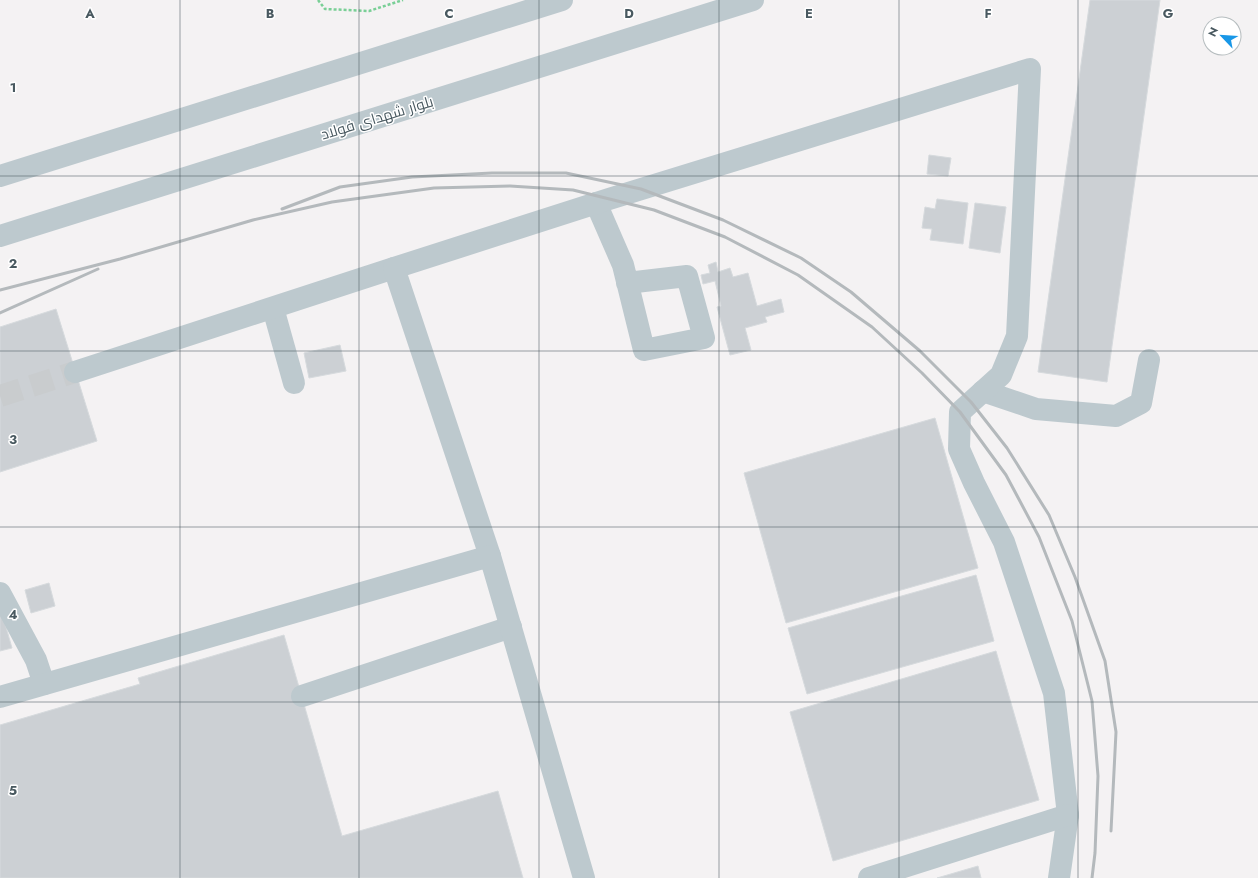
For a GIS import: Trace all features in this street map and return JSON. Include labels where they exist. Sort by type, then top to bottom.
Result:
[{"type":"street","points":[[0,176],[562,0]]},
{"type":"street","name":"بلوار شهدای فولاد","points":[[0,236],[753,0]]},
{"type":"street","points":[[75,372],[394,268],[1030,69],[1017,336],[1001,374],[960,412],[959,448],[974,483],[1004,542],[1054,693],[1068,815],[1059,878]]},
{"type":"street","points":[[596,204],[623,265],[627,283]]},
{"type":"street","points":[[394,268],[490,556],[584,878]]},
{"type":"street","points":[[273,308],[294,383]]},
{"type":"street","points":[[983,391],[1036,409],[1116,416],[1140,403],[1149,360]]},
{"type":"street","points":[[0,697],[490,556]]},
{"type":"street","points":[[0,593],[36,660],[44,684]]},
{"type":"street","points":[[302,696],[511,627]]},
{"type":"street","points":[[869,878],[1068,815]]},
{"type":"path","points":[[318,0],[325,9],[370,11],[403,0]]},
{"type":"building","points":[[1090,0],[1160,0],[1107,382],[1038,372]]},
{"type":"building","points":[[929,155],[951,158],[948,176],[927,174]]},
{"type":"building","points":[[937,199],[968,203],[963,244],[930,240],[932,229],[922,228],[925,207],[935,209]]},
{"type":"building","points":[[975,203],[1006,207],[1000,253],[969,248]]},
{"type":"building","points":[[716,262],[718,272],[730,268],[733,277],[748,273],[757,306],[781,299],[784,312],[765,317],[767,322],[745,328],[751,350],[730,355],[717,307],[721,306],[715,281],[703,284],[701,275],[710,273],[708,265]]},
{"type":"building","points":[[56,309],[97,441],[0,472],[0,327]]},
{"type":"building","points":[[340,345],[346,371],[309,378],[304,353]]},
{"type":"building","points":[[935,418],[978,568],[786,623],[744,473]]},
{"type":"building","points":[[976,575],[994,641],[807,694],[788,628]]},
{"type":"building","points":[[49,583],[55,606],[31,613],[25,590]]},
{"type":"building","points":[[0,606],[12,648],[0,651]]},
{"type":"building","points":[[284,635],[342,836],[498,791],[523,878],[0,878],[0,725],[140,684],[138,678]]},
{"type":"building","points":[[996,651],[1039,800],[833,861],[790,712]]},
{"type":"building","points":[[978,866],[981,878],[937,878]]},
{"type":"tunnel","points":[[0,396],[75,372]]},
{"type":"railway","points":[[282,209],[340,187],[412,177],[492,173],[566,173],[641,189],[723,220],[801,258],[851,292],[920,351],[971,402],[1007,448],[1049,515],[1075,577],[1105,661],[1116,732],[1111,831]]},
{"type":"railway","points":[[0,290],[120,259],[253,220],[332,202],[434,188],[510,186],[573,190],[654,210],[725,237],[798,275],[872,327],[922,373],[960,412],[1006,475],[1039,537],[1072,621],[1092,701],[1098,776],[1095,853],[1092,878]]},
{"type":"railway","points":[[0,313],[98,269]]}]
